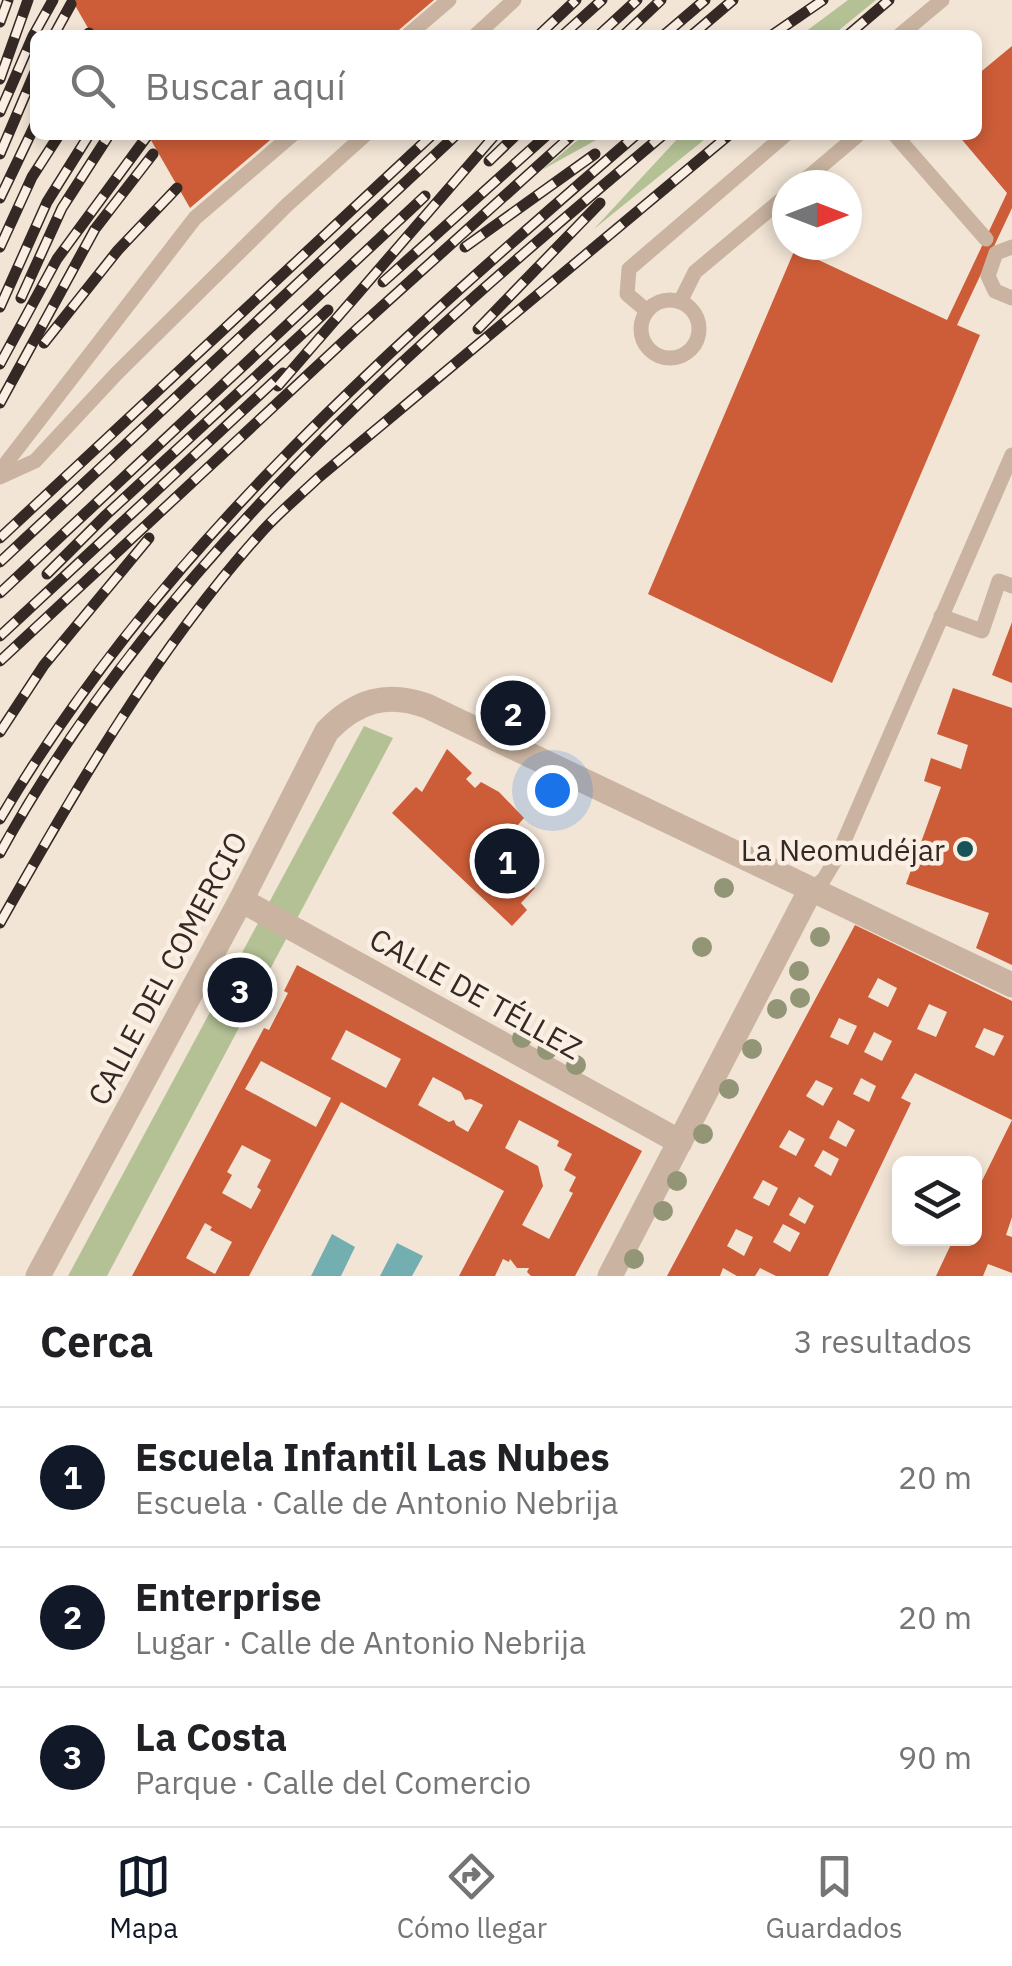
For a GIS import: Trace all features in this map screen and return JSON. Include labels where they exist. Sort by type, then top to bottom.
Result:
[{"type":"street","name":"CALLE DEL COMERCIO","points":[[38,1276],[241,900],[327,731],[344,714],[366,702],[408,699],[427,706],[810,891]]},
{"type":"street","points":[[610,1276],[810,891],[1012,985]]},
{"type":"street","name":"CALLE DE TÉLLEZ","points":[[241,900],[680,1142]]},
{"type":"lane","points":[[414,30],[449,0]]},
{"type":"lane","points":[[481,30],[514,0]]},
{"type":"lane","points":[[906,30],[942,0]]},
{"type":"lane","points":[[0,474],[195,218],[286,140]]},
{"type":"lane","points":[[0,474],[36,461],[117,373],[286,205],[359,140]]},
{"type":"lane","points":[[647,311],[627,294],[629,270],[779,140]]},
{"type":"lane","points":[[817,170],[852,140]]},
{"type":"lane","points":[[901,140],[999,245],[988,276],[995,291],[1012,298]]},
{"type":"lane","points":[[680,302],[684,288],[696,272],[772,208]]},
{"type":"lane","points":[[665,300],[680,302],[694,311],[699,336],[690,350],[676,358],[661,357],[646,346],[641,328],[647,311],[665,300]]},
{"type":"lane","points":[[810,891],[824,879],[837,857],[1012,455]]},
{"type":"lane","points":[[941,616],[982,631],[1000,581],[1012,586]]},
{"type":"green space","points":[[848,0],[876,0],[839,30],[808,30]]},
{"type":"green space","points":[[578,140],[596,140],[542,170]]},
{"type":"green space","points":[[676,140],[704,140],[594,229]]},
{"type":"green space","points":[[364,726],[393,738],[107,1276],[68,1276]]},
{"type":"water","points":[[332,1234],[355,1247],[341,1276],[311,1276]]},
{"type":"water","points":[[397,1243],[423,1256],[412,1276],[380,1276]]},
{"type":"building","points":[[72,0],[434,0],[399,30],[89,30]]},
{"type":"building","points":[[1012,46],[1012,208],[957,325],[980,335],[832,683],[648,594],[790,260],[819,260],[947,320],[1007,193],[962,140],[982,140],[982,71]]},
{"type":"building","points":[[151,140],[270,140],[190,208]]},
{"type":"building","points":[[1012,622],[1012,683],[992,675]]},
{"type":"building","name":"La Neomudéjar","points":[[953,688],[1012,708],[1012,965],[976,948],[989,913],[906,884],[941,787],[924,781],[931,758],[961,769],[968,745],[937,734]]},
{"type":"building","points":[[507,706],[536,720],[530,734],[501,720]]},
{"type":"building","points":[[447,749],[472,773],[466,779],[475,788],[481,782],[499,792],[524,818],[517,826],[528,837],[511,855],[526,868],[516,879],[522,885],[527,880],[535,888],[521,903],[527,910],[512,926],[392,813],[416,787],[422,792]]},
{"type":"building","points":[[855,925],[1012,1001],[1012,1120],[915,1073],[901,1098],[911,1103],[828,1276],[776,1276],[760,1268],[755,1276],[737,1276],[723,1268],[720,1276],[667,1276]],"holes":[[[878,978],[897,988],[888,1007],[868,997]],[[929,1004],[947,1012],[936,1037],[917,1029]],[[839,1018],[857,1026],[848,1045],[830,1037]],[[984,1028],[1004,1036],[994,1056],[975,1047]],[[874,1032],[892,1041],[882,1061],[864,1052]],[[861,1078],[876,1086],[869,1102],[853,1094]],[[816,1080],[833,1088],[823,1106],[806,1096]],[[838,1120],[855,1130],[846,1147],[829,1138]],[[789,1130],[805,1139],[796,1156],[779,1147]],[[823,1150],[839,1159],[831,1176],[814,1166]],[[763,1180],[778,1188],[769,1206],[753,1198]],[[799,1197],[814,1206],[805,1224],[789,1215]],[[783,1224],[800,1233],[790,1252],[773,1242]],[[736,1229],[753,1237],[744,1256],[727,1246]]]},
{"type":"building","points":[[297,965],[642,1151],[575,1276],[531,1276],[529,1268],[517,1268],[510,1259],[503,1259],[495,1276],[459,1276],[504,1191],[341,1102],[249,1276],[132,1276],[264,1028],[269,1030],[288,993],[284,991]],"holes":[[[346,1030],[401,1059],[386,1088],[331,1059]],[[261,1061],[331,1098],[316,1127],[245,1089]],[[433,1077],[461,1092],[465,1100],[483,1105],[468,1132],[454,1120],[449,1122],[418,1105]],[[519,1120],[559,1141],[557,1146],[572,1154],[564,1170],[576,1177],[569,1191],[573,1193],[549,1239],[522,1225],[543,1186],[538,1166],[505,1148]],[[242,1145],[271,1160],[251,1209],[222,1193],[232,1175],[227,1172]],[[205,1223],[232,1242],[215,1274],[186,1258]]]},
{"type":"building","points":[[1012,1120],[1012,1217],[1006,1235],[1012,1237],[1012,1273],[988,1264],[983,1276],[936,1276],[950,1246],[982,1246],[982,1181]]},
{"type":"railway","points":[[0,22],[8,0]]},
{"type":"railway","points":[[0,79],[28,0]]},
{"type":"railway","points":[[36,30],[53,0]]},
{"type":"railway","points":[[544,30],[576,0]]},
{"type":"railway","points":[[569,30],[602,0]]},
{"type":"railway","points":[[604,30],[637,0]]},
{"type":"railway","points":[[629,30],[661,0]]},
{"type":"railway","points":[[670,30],[705,0]]},
{"type":"railway","points":[[698,30],[733,0]]},
{"type":"railway","points":[[779,30],[823,0]]},
{"type":"railway","points":[[854,30],[889,0]]},
{"type":"railway","points":[[57,30],[71,4]]},
{"type":"railway","points":[[0,112],[30,43]]},
{"type":"railway","points":[[0,154],[30,84]]},
{"type":"railway","points":[[0,198],[30,135]]},
{"type":"railway","points":[[0,247],[32,177],[56,140]]},
{"type":"railway","points":[[0,307],[47,202],[86,140]]},
{"type":"railway","points":[[21,298],[62,208],[106,140]]},
{"type":"railway","points":[[0,364],[57,259],[144,140]]},
{"type":"railway","points":[[0,538],[427,140]]},
{"type":"railway","points":[[0,562],[451,140]]},
{"type":"railway","points":[[278,386],[491,140]]},
{"type":"railway","points":[[489,161],[511,140]]},
{"type":"railway","points":[[383,282],[541,140]]},
{"type":"railway","points":[[0,661],[566,140]]},
{"type":"railway","points":[[0,819],[64,720],[134,626],[209,537],[373,369],[630,140]]},
{"type":"railway","points":[[0,853],[64,748],[135,649],[214,554],[297,464],[385,378],[657,140]]},
{"type":"railway","points":[[0,923],[88,772],[151,674],[220,580],[265,528],[318,478],[723,140]]},
{"type":"railway","points":[[0,403],[95,229],[153,154]]},
{"type":"railway","points":[[465,247],[595,154]]},
{"type":"railway","points":[[44,343],[118,250],[177,188]]},
{"type":"railway","points":[[0,593],[425,196]]},
{"type":"railway","points":[[478,329],[600,203]]},
{"type":"railway","points":[[47,574],[328,310]]},
{"type":"railway","points":[[0,636],[283,373]]},
{"type":"railway","points":[[0,732],[44,665],[149,538]]},
{"type":"place","name":"Enterprise","points":[[513,713]]},
{"type":"place","name":"La Neomudéjar","points":[[965,849]]},
{"type":"place","name":"Escuela Infantil Las Nubes","points":[[507,861]]},
{"type":"place","name":"La Costa","points":[[240,990]]}]
